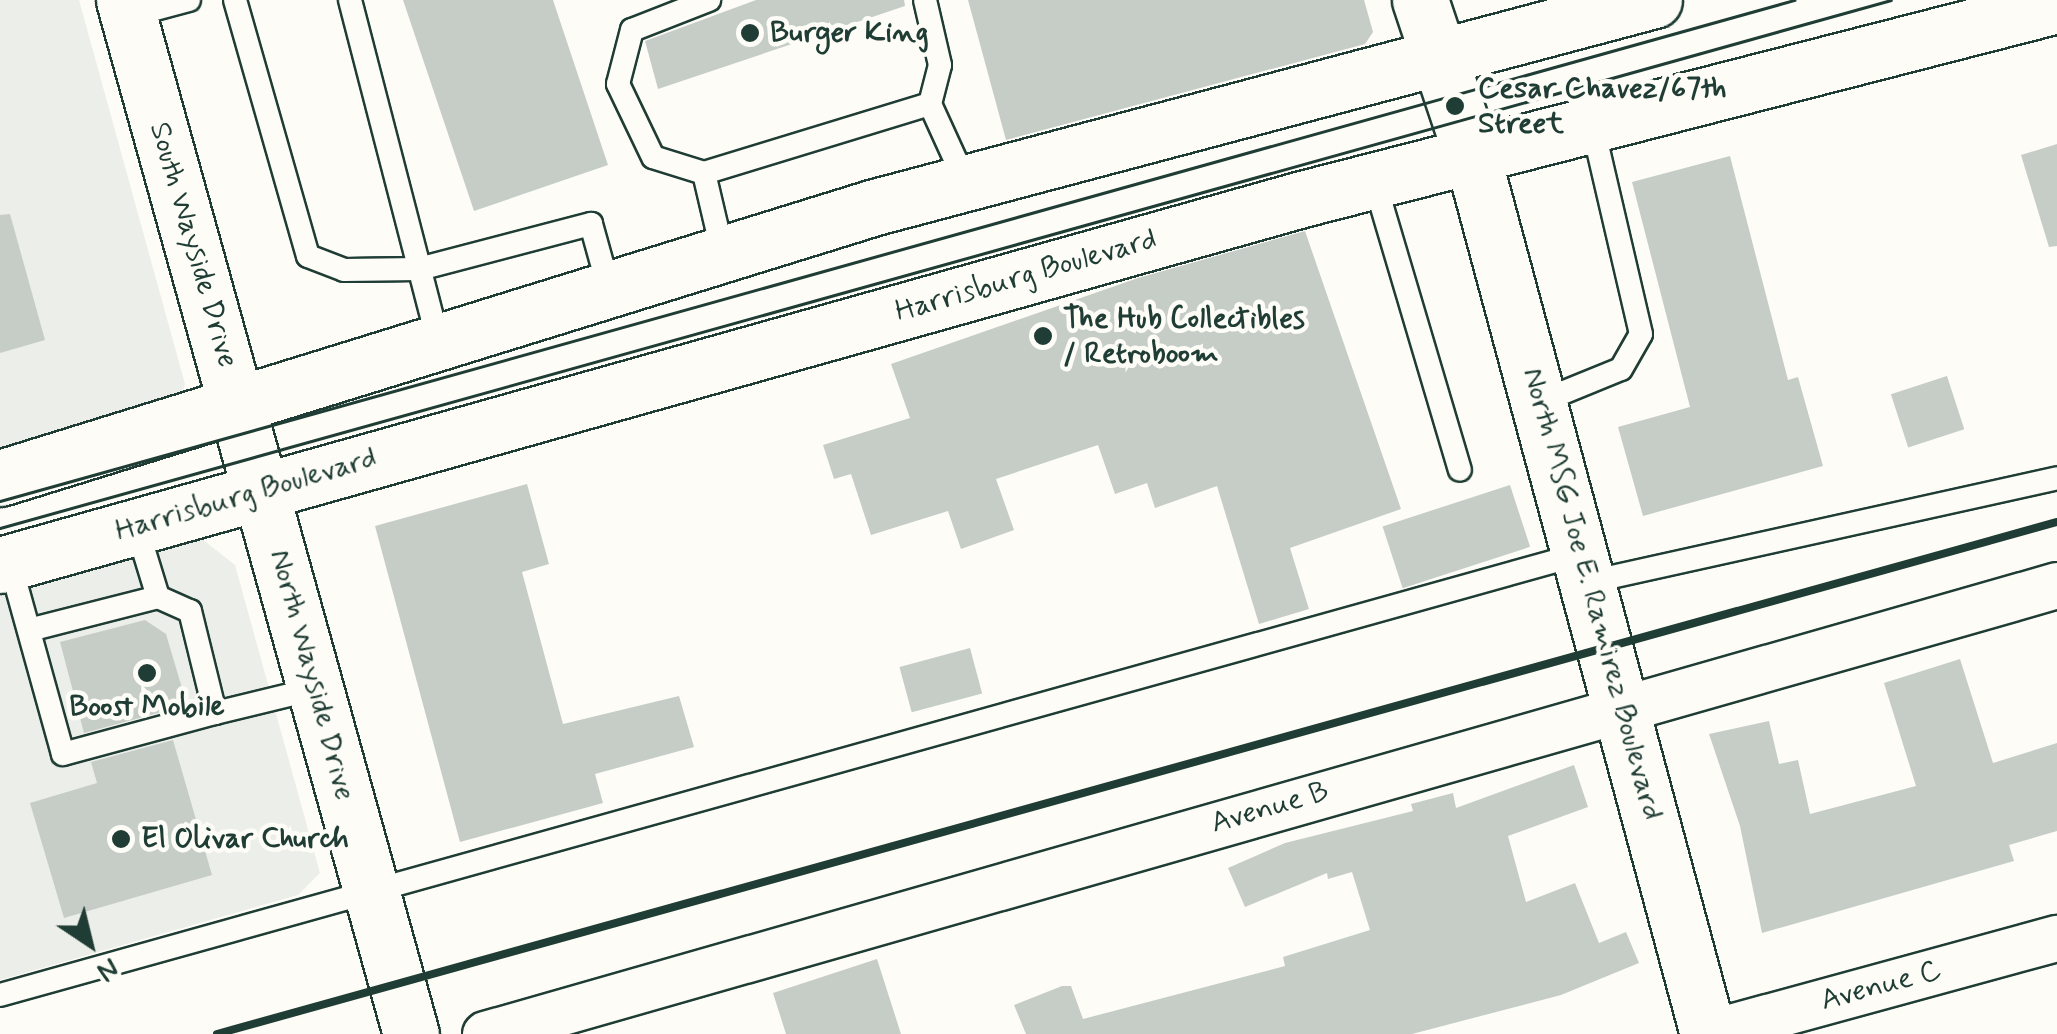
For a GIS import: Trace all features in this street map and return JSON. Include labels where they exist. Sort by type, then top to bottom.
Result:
[{"type":"main road","name":"North MSG Joe E. Ramirez Boulevard","points":[[1420,0],[1436,58],[1472,155],[1623,706],[1707,1034]]},
{"type":"main road","points":[[0,478],[966,184],[1654,0]]},
{"type":"main road","name":"Harrisburg Boulevard","points":[[5,563],[1374,180],[2057,5]]},
{"type":"main road","name":"South Wayside Drive","points":[[126,8],[262,490]]},
{"type":"main road","name":"North Wayside Drive","points":[[262,490],[411,1034]]},
{"type":"street","name":"Avenue B","points":[[485,1034],[2057,585]]},
{"type":"street","name":"Avenue C","points":[[1707,1034],[2057,938]]},
{"type":"lane","points":[[126,8],[188,0]]},
{"type":"lane","points":[[235,0],[308,256],[344,270],[419,269],[591,224],[610,292]]},
{"type":"lane","points":[[350,0],[439,346]]},
{"type":"lane","points":[[710,0],[632,30],[618,84],[654,156],[704,173],[930,104]]},
{"type":"lane","points":[[925,0],[940,66],[930,104],[966,184]]},
{"type":"lane","points":[[1540,402],[1620,369],[1642,334],[1592,124]]},
{"type":"lane","points":[[704,173],[724,256]]},
{"type":"lane","points":[[1374,180],[1460,470]]},
{"type":"lane","points":[[0,994],[370,890],[1586,568],[2057,478]]},
{"type":"lane","points":[[136,526],[158,597]]},
{"type":"lane","points":[[5,563],[64,754],[315,689]]},
{"type":"lane","points":[[28,630],[158,597],[190,611],[215,713]]},
{"type":"shaded area","points":[[0,0],[79,0],[185,384],[181,397],[0,466]]},
{"type":"shaded area","points":[[193,532],[235,565],[320,873],[298,895],[0,980],[0,584]]},
{"type":"building","points":[[403,0],[553,0],[608,165],[474,211]]},
{"type":"building","points":[[756,0],[904,0],[905,6],[658,89],[645,41]]},
{"type":"building","points":[[968,0],[1364,0],[1373,32],[1365,44],[1006,140]]},
{"type":"building","points":[[2057,144],[2057,246],[2049,247],[2021,155]]},
{"type":"building","points":[[1730,156],[1788,380],[1798,377],[1823,466],[1643,516],[1618,427],[1690,407],[1632,182]]},
{"type":"building","points":[[10,214],[45,340],[0,353],[0,215]]},
{"type":"building","points":[[1305,231],[1401,509],[1290,548],[1309,609],[1259,624],[1217,486],[1155,508],[1147,483],[1115,494],[1098,445],[996,479],[1014,530],[961,549],[948,511],[871,535],[851,474],[834,479],[823,445],[910,418],[891,364],[1138,278]]},
{"type":"building","points":[[1947,376],[1964,429],[1908,447],[1891,394]]},
{"type":"building","points":[[527,484],[549,564],[522,572],[563,724],[679,696],[694,747],[595,774],[603,803],[460,842],[375,526]]},
{"type":"building","points":[[1510,485],[1530,547],[1403,588],[1383,526]]},
{"type":"building","points":[[145,620],[166,634],[187,705],[84,733],[60,642]]},
{"type":"building","points":[[970,648],[982,693],[912,712],[899,667]]},
{"type":"building","points":[[1960,659],[1993,763],[2057,743],[2057,831],[2009,845],[2014,861],[1762,933],[1740,826],[1709,734],[1769,721],[1779,764],[1798,760],[1810,814],[1916,786],[1884,683]]},
{"type":"building","name":"El Olivar Church","points":[[173,740],[212,875],[64,918],[30,803],[97,783],[91,762]]},
{"type":"building","points":[[1574,765],[1588,807],[1508,836],[1526,902],[1575,883],[1599,943],[1626,932],[1639,963],[1561,995],[1412,1034],[1026,1034],[1014,1005],[1062,986],[1071,986],[1083,1019],[1285,966],[1283,957],[1370,930],[1352,872],[1328,879],[1327,873],[1245,907],[1228,868],[1285,843],[1413,811],[1411,804],[1453,793],[1456,808]]},
{"type":"building","points":[[877,959],[901,1034],[786,1034],[773,993]]},
{"type":"tram line","points":[[0,501],[1794,0]]},
{"type":"tram line","points":[[0,528],[1891,0]]},
{"type":"railway","points":[[217,1034],[2057,522]]},
{"type":"place","name":"Burger King","points":[[750,33]]},
{"type":"place","name":"Cesar Chavez/67th Street","points":[[1455,106]]},
{"type":"place","name":"The Hub Collectibles / Retroboom","points":[[1043,336]]},
{"type":"place","name":"Boost Mobile","points":[[147,673]]},
{"type":"place","name":"El Olivar Church","points":[[121,839]]}]
